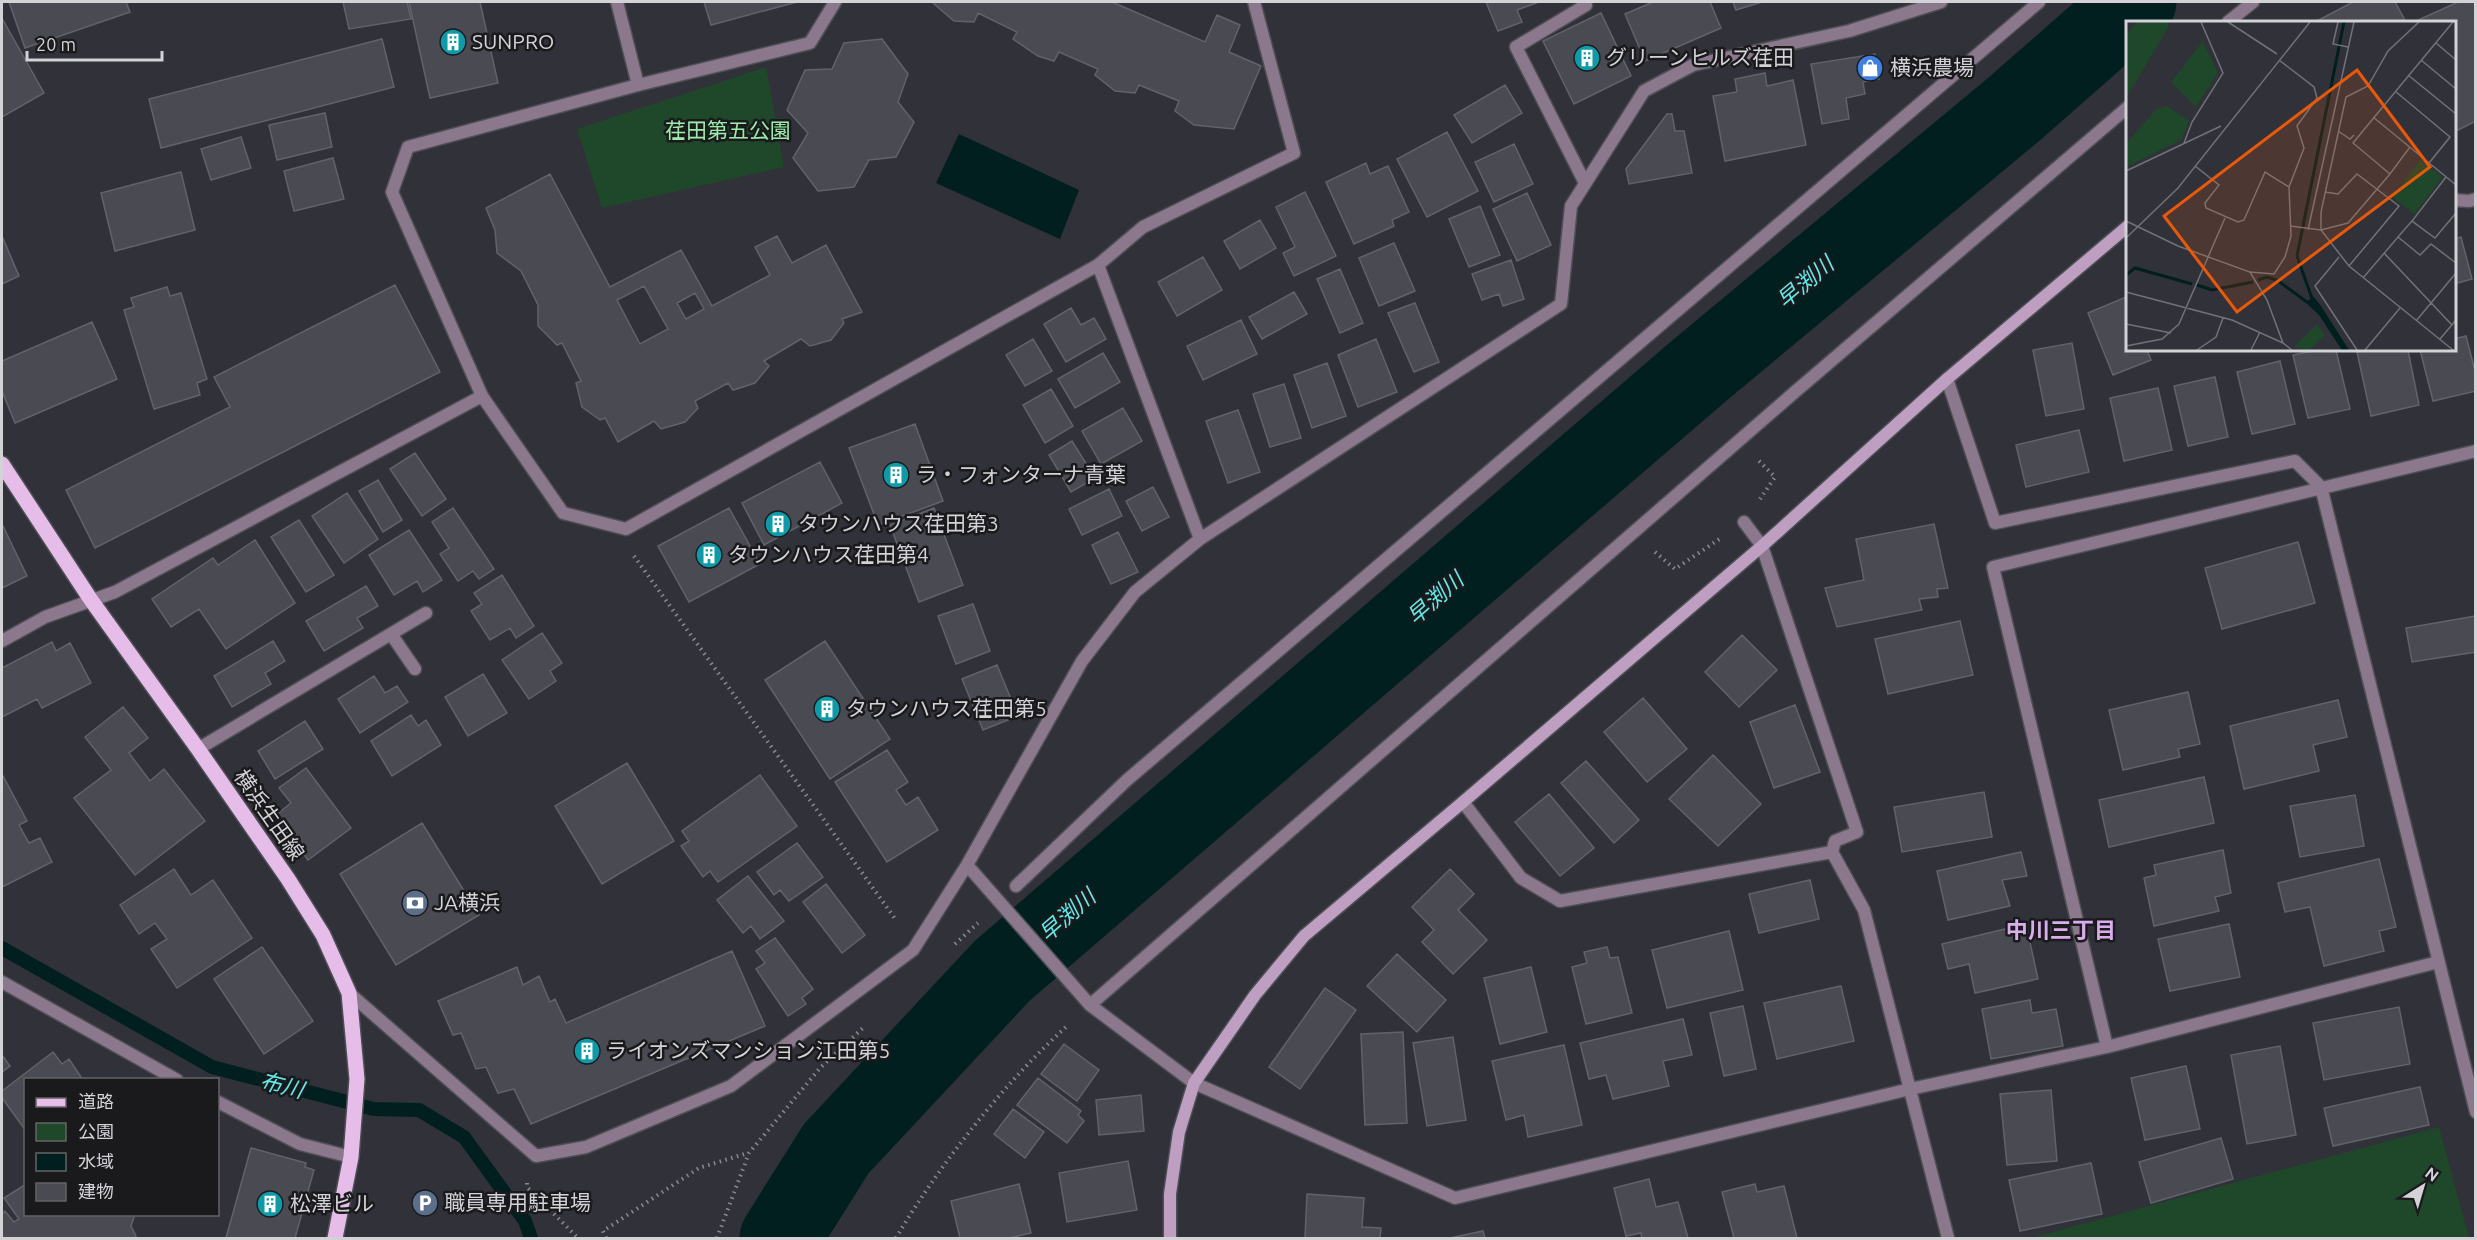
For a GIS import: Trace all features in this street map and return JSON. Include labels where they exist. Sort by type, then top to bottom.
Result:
[{"type":"main road","name":"横浜生田線","points":[[2,464],[91,600],[288,879],[324,935],[349,993],[357,1079],[351,1157],[335,1239]]},
{"type":"street","points":[[616,2],[638,85]]},
{"type":"street","points":[[835,2],[810,43],[638,85],[408,147],[392,192],[482,396],[563,513],[627,529],[1098,266],[1143,227],[1294,153],[1254,2]]},
{"type":"street","points":[[349,993],[536,1156],[586,1148],[731,1086],[913,950],[967,865],[1082,661],[1135,591],[1200,539],[1561,304],[1571,206],[1644,91],[1693,65],[1849,31],[1941,2]]},
{"type":"street","points":[[1016,886],[1127,780],[2039,2]]},
{"type":"street","points":[[2229,21],[2253,2]]},
{"type":"street","points":[[1585,183],[1516,47],[1586,5]]},
{"type":"street","points":[[1090,1005],[2126,108]]},
{"type":"street","points":[[2456,200],[2475,199]]},
{"type":"street","points":[[1170,1239],[1170,1194],[1179,1132],[1194,1083],[1255,995],[1304,936],[1762,546],[1947,379],[2126,227]]},
{"type":"street","points":[[1098,266],[1200,539]]},
{"type":"street","points":[[1947,379],[1995,523],[2295,461],[2321,488],[2475,1112]]},
{"type":"street","points":[[2,641],[45,617],[115,592],[482,396]]},
{"type":"street","points":[[2107,1047],[1993,567],[2475,452]]},
{"type":"street","points":[[1744,522],[1762,546],[1857,832],[1835,841],[1832,852],[1864,910],[1948,1239]]},
{"type":"street","points":[[198,749],[426,613]]},
{"type":"street","points":[[391,634],[415,669]]},
{"type":"street","points":[[1463,802],[1521,878],[1560,901],[1832,852]]},
{"type":"street","points":[[967,865],[1090,1005],[1194,1083],[1455,1198],[1910,1089],[2107,1047],[2438,962]]},
{"type":"street","points":[[2,982],[173,1078]]},
{"type":"street","points":[[219,1103],[300,1144],[351,1157]]},
{"type":"path","points":[[1635,533],[1675,570],[1744,522],[1775,477],[1740,442]]},
{"type":"path","points":[[612,525],[902,928]]},
{"type":"path","points":[[954,944],[980,920]]},
{"type":"path","points":[[896,1239],[947,1162],[1001,1094],[1051,1040],[1090,1005]]},
{"type":"path","points":[[717,1239],[749,1153],[820,1068],[870,1022]]},
{"type":"path","points":[[606,1239],[603,1231],[699,1168],[749,1153]]},
{"type":"path","points":[[527,1187],[578,1239]]},
{"type":"green space","name":"荏田第五公園","points":[[766,67],[784,167],[602,208],[577,129]]},
{"type":"green space","points":[[2439,1127],[2469,1238],[2031,1238]]},
{"type":"water","points":[[959,134],[1079,190],[1060,239],[936,183]]},
{"type":"building","points":[[9,2],[126,2],[130,12],[25,48]]},
{"type":"building","points":[[343,2],[407,2],[411,19],[349,29]]},
{"type":"building","name":"SUNPRO","points":[[409,2],[480,2],[498,83],[430,98]]},
{"type":"building","points":[[704,2],[797,2],[711,25]]},
{"type":"building","points":[[932,2],[1112,2],[1205,42],[1217,15],[1240,25],[1229,52],[1261,66],[1234,129],[1194,125],[1175,111],[1179,101],[1139,85],[1135,93],[1115,91],[1095,75],[1098,69],[1059,52],[1054,61],[1038,56],[1013,39],[1017,32],[978,13],[974,22],[954,21]]},
{"type":"building","points":[[1486,2],[1539,2],[1517,10],[1522,22],[1498,31]]},
{"type":"building","points":[[1653,2],[1710,2],[1721,28],[1645,61],[1625,14]]},
{"type":"building","points":[[1733,2],[1762,2],[1736,10]]},
{"type":"building","points":[[2353,2],[2395,2],[2405,21],[2317,21]]},
{"type":"building","points":[[2458,2],[2476,2],[2476,121],[2456,131],[2456,21],[2416,21]]},
{"type":"building","name":"グリーンヒルズ荏田","points":[[1601,13],[1631,76],[1574,104],[1543,41]]},
{"type":"building","points":[[2,21],[44,93],[2,117]]},
{"type":"building","points":[[382,39],[394,87],[161,148],[149,99]]},
{"type":"building","points":[[882,39],[908,74],[898,102],[914,122],[896,157],[869,160],[854,187],[818,191],[793,158],[808,133],[787,110],[805,70],[832,69],[844,43]]},
{"type":"building","points":[[1875,54],[1879,79],[1863,82],[1865,94],[1846,98],[1849,119],[1822,124],[1811,64]]},
{"type":"building","points":[[1765,73],[1767,86],[1793,80],[1806,145],[1725,161],[1713,96],[1737,92],[1735,79]]},
{"type":"building","points":[[1505,85],[1522,113],[1472,143],[1454,115]]},
{"type":"building","points":[[325,113],[332,147],[277,160],[269,125]]},
{"type":"building","points":[[1667,114],[1672,114],[1675,131],[1684,131],[1692,173],[1629,184],[1626,169]]},
{"type":"building","points":[[1447,132],[1478,191],[1427,217],[1397,159]]},
{"type":"building","points":[[241,137],[251,168],[211,180],[201,149]]},
{"type":"building","points":[[1514,144],[1533,184],[1494,202],[1475,162]]},
{"type":"building","points":[[333,158],[344,199],[294,211],[284,171]]},
{"type":"building","points":[[1366,163],[1370,174],[1388,166],[1409,212],[1392,220],[1394,226],[1354,244],[1326,182]]},
{"type":"building","points":[[181,172],[195,230],[115,251],[101,193]]},
{"type":"building","points":[[550,174],[610,287],[681,250],[712,306],[770,275],[755,247],[777,236],[792,263],[826,245],[862,312],[842,319],[844,323],[831,340],[810,346],[801,339],[764,361],[769,366],[755,383],[733,390],[728,383],[695,401],[698,408],[685,422],[661,429],[654,421],[618,442],[605,418],[600,420],[582,407],[576,383],[581,381],[562,343],[557,345],[538,326],[538,305],[521,271],[497,253],[495,230],[486,208]],"holes":[[[644,286],[668,329],[640,344],[617,300]],[[695,293],[704,309],[686,319],[677,303]]]},
{"type":"building","points":[[1305,192],[1336,256],[1294,276],[1283,253],[1295,247],[1276,207]]},
{"type":"building","points":[[1527,193],[1551,245],[1517,261],[1493,209]]},
{"type":"building","points":[[1480,206],[1500,255],[1469,267],[1449,219]]},
{"type":"building","points":[[1260,220],[1276,248],[1240,269],[1224,241]]},
{"type":"building","points":[[2,236],[19,276],[2,284]]},
{"type":"building","points":[[2461,237],[2472,279],[2456,283],[2456,238]]},
{"type":"building","points":[[1394,243],[1415,291],[1379,306],[1359,258]]},
{"type":"building","points":[[1203,257],[1222,290],[1177,316],[1158,282]]},
{"type":"building","points":[[1511,260],[1524,299],[1503,306],[1499,294],[1482,300],[1472,274]]},
{"type":"building","points":[[1340,269],[1363,323],[1340,333],[1317,279]]},
{"type":"building","points":[[395,285],[440,372],[95,548],[66,490],[230,407],[214,377]]},
{"type":"building","points":[[167,287],[170,296],[181,293],[207,379],[197,383],[200,395],[154,409],[124,310],[134,307],[131,298]]},
{"type":"building","points":[[1294,292],[1307,314],[1262,339],[1249,317]]},
{"type":"building","points":[[2126,297],[2126,351],[2147,351],[2151,360],[2113,375],[2088,313]]},
{"type":"building","points":[[1415,303],[1439,362],[1414,372],[1388,313]]},
{"type":"building","points":[[1071,308],[1081,325],[1094,318],[1106,339],[1066,362],[1044,324]]},
{"type":"building","points":[[1241,320],[1257,354],[1203,380],[1187,346]]},
{"type":"building","points":[[92,322],[117,379],[15,423],[2,391],[2,361]]},
{"type":"building","points":[[2466,336],[2476,375],[2476,391],[2433,401],[2420,351],[2456,351],[2456,338]]},
{"type":"building","points":[[1033,339],[1052,371],[1025,386],[1006,355]]},
{"type":"building","points":[[1376,339],[1397,392],[1358,407],[1338,355]]},
{"type":"building","points":[[2072,343],[2084,409],[2046,416],[2033,350]]},
{"type":"building","points":[[2313,351],[2336,351],[2350,409],[2308,418],[2293,355]]},
{"type":"building","points":[[2408,351],[2419,405],[2371,416],[2357,352]]},
{"type":"building","points":[[1103,353],[1120,382],[1075,408],[1058,379]]},
{"type":"building","points":[[2280,361],[2295,424],[2252,434],[2237,372]]},
{"type":"building","points":[[1327,363],[1346,416],[1312,428],[1294,375]]},
{"type":"building","points":[[2215,377],[2228,437],[2188,446],[2174,386]]},
{"type":"building","points":[[1284,384],[1301,438],[1270,447],[1253,394]]},
{"type":"building","points":[[2158,388],[2172,450],[2124,461],[2110,398]]},
{"type":"building","points":[[1051,389],[1073,426],[1045,443],[1023,405]]},
{"type":"building","points":[[1123,408],[1142,441],[1101,464],[1082,431]]},
{"type":"building","points":[[1238,410],[1260,472],[1228,483],[1206,421]]},
{"type":"building","name":"ラ・フォンターナ青葉","points":[[915,424],[943,501],[878,525],[849,448]]},
{"type":"building","points":[[2079,430],[2089,472],[2026,487],[2016,445]]},
{"type":"building","points":[[1072,441],[1095,478],[1071,492],[1049,455]]},
{"type":"building","points":[[415,453],[446,499],[422,516],[390,469]]},
{"type":"building","name":"タウンハウス荏田第3","points":[[820,462],[842,503],[764,545],[742,503]]},
{"type":"building","points":[[378,480],[402,520],[383,532],[359,491]]},
{"type":"building","points":[[1153,487],[1169,517],[1142,531],[1126,501]]},
{"type":"building","points":[[1109,489],[1122,516],[1082,535],[1069,509]]},
{"type":"building","points":[[347,493],[378,539],[344,563],[312,516]]},
{"type":"building","points":[[453,508],[494,569],[479,579],[473,571],[458,581],[440,554],[449,548],[432,522]]},
{"type":"building","name":"タウンハウス荏田第4","points":[[729,508],[760,564],[689,602],[658,546]]},
{"type":"building","points":[[934,508],[963,585],[919,602],[890,525]]},
{"type":"building","points":[[299,520],[334,575],[306,592],[271,537]]},
{"type":"building","points":[[2,524],[27,576],[2,588]]},
{"type":"building","points":[[1934,524],[1948,588],[1937,589],[1938,597],[1919,599],[1922,610],[1837,627],[1825,588],[1864,580],[1856,539]]},
{"type":"building","points":[[409,530],[442,580],[423,592],[417,581],[394,595],[369,555]]},
{"type":"building","points":[[1118,532],[1138,572],[1111,584],[1092,545]]},
{"type":"building","points":[[255,540],[295,603],[226,649],[199,609],[171,627],[152,599],[213,558],[218,565]]},
{"type":"building","points":[[2298,542],[2315,603],[2222,629],[2205,568]]},
{"type":"building","points":[[502,575],[534,626],[516,638],[510,628],[490,640],[471,611],[482,604],[474,593]]},
{"type":"building","points":[[366,586],[378,606],[357,618],[363,628],[324,651],[306,621]]},
{"type":"building","points":[[973,604],[990,651],[956,664],[938,616]]},
{"type":"building","points":[[2476,616],[2476,652],[2412,662],[2406,628]]},
{"type":"building","points":[[1960,621],[1973,675],[1888,694],[1875,639]]},
{"type":"building","points":[[542,633],[562,663],[550,671],[556,681],[529,699],[502,660]]},
{"type":"building","points":[[1742,635],[1777,670],[1739,707],[1705,672]]},
{"type":"building","points":[[273,641],[285,661],[265,673],[271,684],[232,707],[214,676]]},
{"type":"building","name":"タウンハウス荏田第5","points":[[825,641],[890,739],[830,779],[765,680]]},
{"type":"building","points":[[52,642],[56,651],[70,643],[91,683],[42,708],[37,699],[2,717],[2,668]]},
{"type":"building","points":[[997,665],[1018,716],[983,730],[962,679]]},
{"type":"building","points":[[483,674],[507,713],[468,736],[445,697]]},
{"type":"building","points":[[374,676],[385,693],[397,686],[408,702],[360,733],[338,699]]},
{"type":"building","points":[[2188,692],[2200,744],[2178,749],[2180,757],[2123,770],[2109,710]]},
{"type":"building","points":[[1643,698],[1687,749],[1647,782],[1604,732]]},
{"type":"building","points":[[2338,700],[2347,737],[2313,745],[2319,771],[2244,789],[2230,726]]},
{"type":"building","points":[[1795,705],[1820,772],[1774,788],[1750,722]]},
{"type":"building","points":[[123,707],[148,738],[129,753],[150,781],[164,769],[205,821],[135,875],[74,798],[111,770],[85,737]]},
{"type":"building","points":[[411,715],[418,726],[426,720],[441,745],[392,776],[371,741]]},
{"type":"building","points":[[305,721],[323,749],[275,779],[258,751]]},
{"type":"building","points":[[887,750],[908,782],[896,790],[906,805],[918,797],[938,830],[887,862],[835,782]]},
{"type":"building","points":[[1713,755],[1761,804],[1718,846],[1669,799]]},
{"type":"building","points":[[1586,761],[1639,820],[1614,843],[1561,783]]},
{"type":"building","points":[[627,763],[674,841],[602,884],[555,806]]},
{"type":"building","points":[[306,768],[351,828],[308,860],[275,816],[291,803],[279,788]]},
{"type":"building","points":[[2,774],[27,821],[19,825],[29,843],[40,838],[52,862],[2,887]]},
{"type":"building","points":[[760,775],[797,826],[718,882],[710,871],[703,877],[681,846],[689,841],[682,831]]},
{"type":"building","points":[[2204,777],[2214,823],[2109,847],[2099,800]]},
{"type":"building","points":[[1984,792],[1992,837],[1902,852],[1894,807]]},
{"type":"building","points":[[1549,794],[1594,848],[1560,876],[1515,822]]},
{"type":"building","points":[[2355,795],[2364,846],[2300,857],[2290,806]]},
{"type":"building","name":"JA横浜","points":[[422,823],[479,915],[396,965],[340,874]]},
{"type":"building","points":[[797,843],[823,877],[789,901],[780,890],[774,895],[757,872]]},
{"type":"building","points":[[2223,850],[2231,893],[2215,897],[2219,911],[2154,926],[2144,878],[2156,875],[2154,865]]},
{"type":"building","points":[[2021,852],[2027,876],[2002,880],[2010,906],[1948,920],[1937,871]]},
{"type":"building","points":[[2379,859],[2396,927],[2379,931],[2384,951],[2324,966],[2310,907],[2285,912],[2278,883]]},
{"type":"building","points":[[174,869],[191,895],[213,880],[252,938],[177,988],[151,949],[167,939],[155,923],[139,934],[120,905]]},
{"type":"building","points":[[1450,869],[1474,894],[1458,910],[1487,940],[1453,974],[1422,942],[1434,930],[1412,907]]},
{"type":"building","points":[[748,876],[784,921],[760,939],[751,926],[743,933],[717,900]]},
{"type":"building","points":[[1810,880],[1819,919],[1759,933],[1749,894]]},
{"type":"building","points":[[826,884],[865,935],[842,953],[803,902]]},
{"type":"building","points":[[2026,924],[2038,979],[1975,993],[1969,964],[1948,969],[1942,944]]},
{"type":"building","points":[[2229,924],[2240,977],[2170,991],[2158,939]]},
{"type":"building","points":[[1729,931],[1743,990],[1667,1008],[1652,950]]},
{"type":"building","points":[[775,938],[813,989],[802,998],[806,1004],[788,1016],[756,969],[765,963],[756,951]]},
{"type":"building","points":[[262,947],[313,1021],[264,1054],[214,979]]},
{"type":"building","points":[[1607,947],[1610,958],[1618,957],[1632,1013],[1586,1024],[1572,967],[1587,963],[1584,952]]},
{"type":"building","name":"ライオンズマンション江田第5","points":[[732,951],[765,1026],[531,1124],[514,1089],[498,1093],[486,1067],[476,1069],[461,1033],[453,1035],[438,1001],[517,967],[523,985],[539,976],[550,1002],[555,999],[566,1023]]},
{"type":"building","points":[[1397,954],[1446,1000],[1417,1032],[1367,986]]},
{"type":"building","points":[[1531,967],[1547,1032],[1500,1044],[1484,978]]},
{"type":"building","points":[[1841,986],[1854,1041],[1777,1059],[1764,1003]]},
{"type":"building","points":[[1325,988],[1356,1010],[1300,1089],[1269,1067]]},
{"type":"building","points":[[2030,1000],[2032,1013],[2056,1009],[2063,1046],[1991,1059],[1982,1009]]},
{"type":"building","points":[[1743,1006],[1756,1069],[1724,1076],[1710,1013]]},
{"type":"building","points":[[2399,1007],[2410,1064],[2324,1080],[2313,1023]]},
{"type":"building","points":[[1683,1019],[1692,1055],[1663,1061],[1669,1086],[1613,1099],[1606,1075],[1589,1079],[1580,1043]]},
{"type":"building","points":[[1403,1032],[1407,1123],[1365,1125],[1361,1034]]},
{"type":"building","points":[[1453,1037],[1466,1120],[1427,1126],[1413,1043]]},
{"type":"building","points":[[1064,1044],[1099,1070],[1077,1101],[1041,1074]]},
{"type":"building","points":[[1564,1045],[1582,1125],[1528,1137],[1524,1115],[1506,1120],[1492,1061]]},
{"type":"building","points":[[2280,1046],[2296,1135],[2247,1144],[2231,1055]]},
{"type":"building","points":[[53,1052],[62,1064],[69,1059],[82,1078],[24,1078],[24,1128],[2,1098],[2,1091]]},
{"type":"building","points":[[2,1055],[10,1066],[2,1072]]},
{"type":"building","points":[[2186,1066],[2200,1129],[2145,1140],[2131,1078]]},
{"type":"building","points":[[1038,1078],[1081,1111],[1078,1115],[1084,1121],[1067,1143],[1017,1105]]},
{"type":"building","points":[[2420,1087],[2429,1125],[2333,1146],[2324,1108]]},
{"type":"building","points":[[2051,1090],[2057,1161],[2007,1165],[2000,1094]]},
{"type":"building","points":[[1141,1095],[1144,1131],[1099,1135],[1096,1100]]},
{"type":"building","points":[[1013,1109],[1044,1132],[1025,1158],[994,1134]]},
{"type":"building","points":[[2221,1138],[2233,1179],[2151,1203],[2139,1162]]},
{"type":"building","name":"松澤ビル","points":[[251,1148],[306,1163],[305,1167],[314,1170],[295,1238],[226,1238]]},
{"type":"building","points":[[1128,1161],[1137,1210],[1067,1222],[1059,1173]]},
{"type":"building","points":[[2091,1163],[2102,1214],[2020,1231],[2009,1180]]},
{"type":"building","points":[[1649,1179],[1656,1207],[1678,1202],[1688,1238],[1642,1238],[1641,1233],[1626,1236],[1614,1188]]},
{"type":"building","points":[[1019,1184],[1031,1233],[1009,1238],[960,1238],[951,1201]]},
{"type":"building","points":[[1755,1184],[1757,1192],[1784,1186],[1797,1238],[1734,1238],[1722,1192]]},
{"type":"building","points":[[24,1185],[24,1216],[134,1216],[131,1226],[136,1236],[133,1238],[2,1238],[2,1214],[5,1211],[14,1222],[19,1219],[4,1198]]},
{"type":"building","points":[[1307,1194],[1364,1198],[1362,1227],[1381,1228],[1380,1238],[1305,1238]]},
{"type":"building","points":[[1483,1231],[1485,1238],[1450,1238]]},
{"type":"waterway","name":"早渕川","points":[[780,1238],[836,1149],[1002,971],[1700,370],[2013,110],[2136,2]]},
{"type":"waterway","name":"布川","points":[[2,948],[212,1067],[374,1109],[419,1110],[464,1137],[525,1221],[531,1238]]},
{"type":"place","name":"SUNPRO","points":[[453,42]]},
{"type":"place","name":"グリーンヒルズ荏田","points":[[1587,58]]},
{"type":"place","name":"横浜農場","points":[[1870,68]]},
{"type":"place","name":"ラ・フォンターナ青葉","points":[[896,475]]},
{"type":"place","name":"タウンハウス荏田第3","points":[[778,524]]},
{"type":"place","name":"タウンハウス荏田第4","points":[[709,555]]},
{"type":"place","name":"タウンハウス荏田第5","points":[[827,709]]},
{"type":"place","name":"JA横浜","points":[[415,903]]},
{"type":"place","name":"ライオンズマンション江田第5","points":[[587,1051]]},
{"type":"place","name":"職員専用駐車場","points":[[425,1203]]},
{"type":"place","name":"松澤ビル","points":[[270,1204]]},
{"type":"district","name":"中川三丁目","points":[[2061,930]]}]
